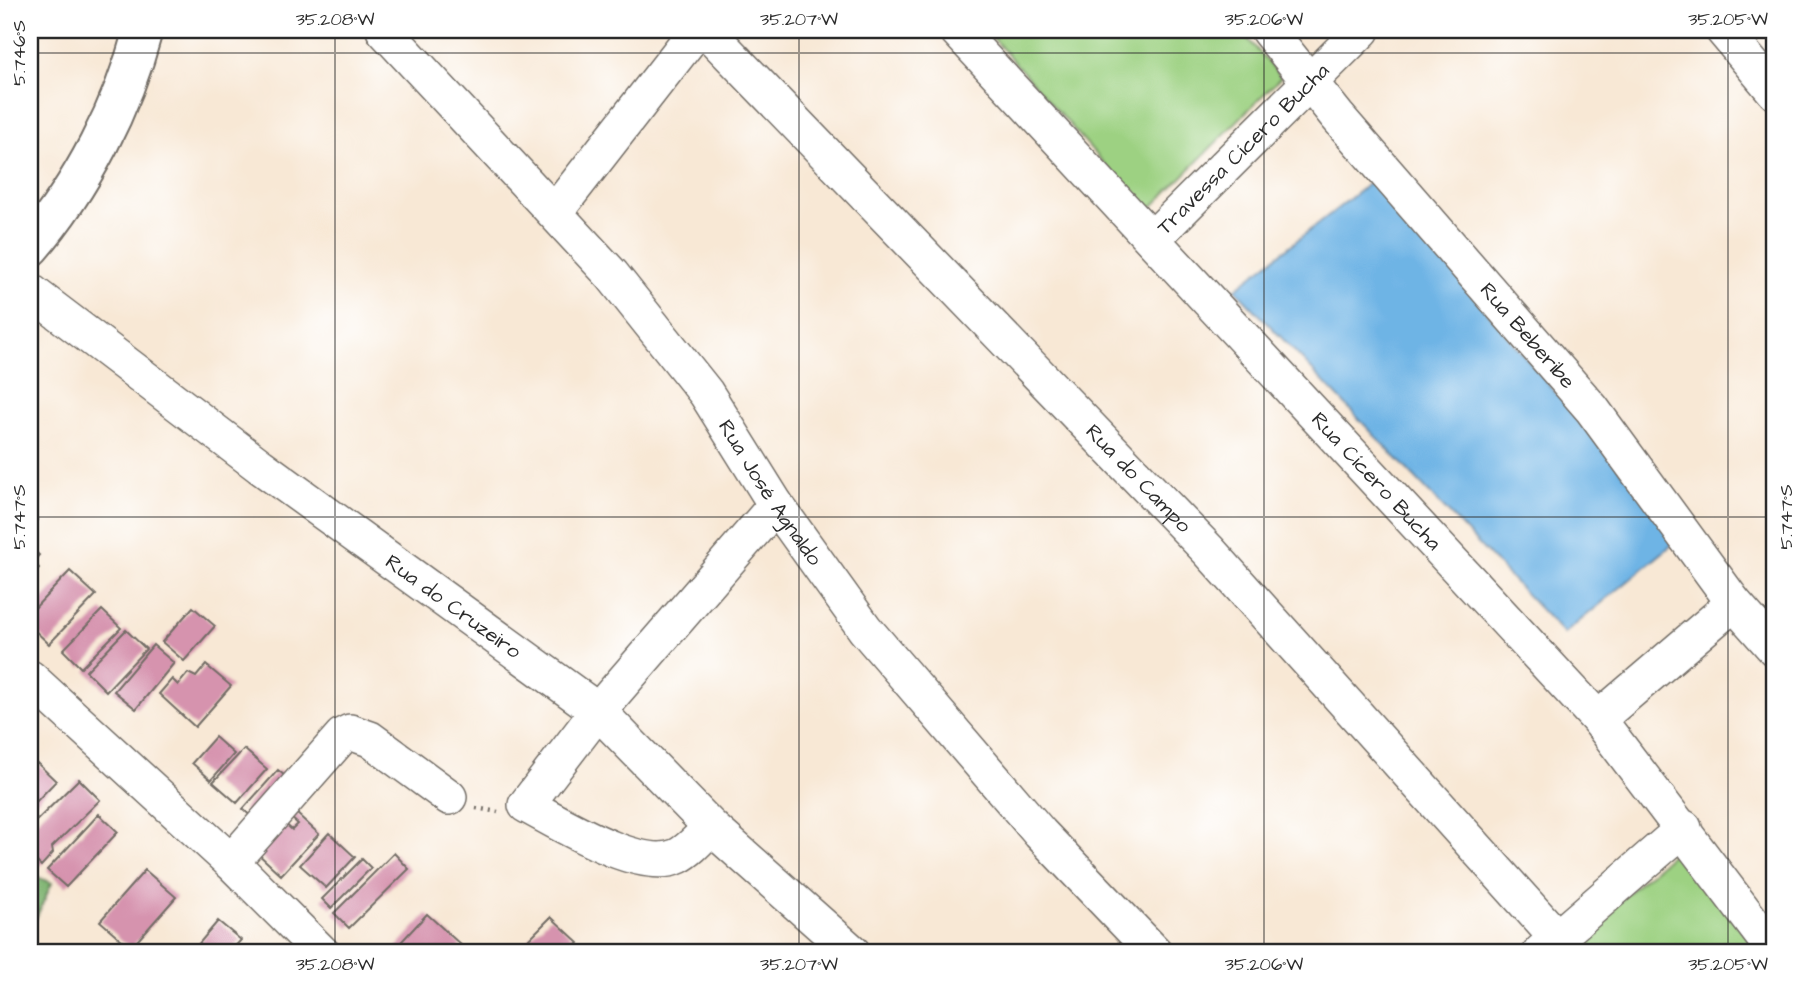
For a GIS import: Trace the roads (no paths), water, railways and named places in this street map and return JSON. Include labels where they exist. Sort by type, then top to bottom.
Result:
[{"type":"main road","points":[[30,247],[50,223],[98,143],[137,55],[143,30]]},
{"type":"street","name":"Rua José Agnaldo","points":[[384,30],[612,275],[706,393],[776,505],[865,629],[1040,833],[1155,953]]},
{"type":"street","points":[[555,212],[697,30]]},
{"type":"street","name":"Rua do Campo","points":[[706,30],[1209,551],[1549,946]]},
{"type":"street","name":"Rua Cícero Bucha","points":[[957,30],[1598,719],[1684,828],[1775,952]]},
{"type":"street","name":"Rua Beberibe","points":[[1268,30],[1592,409],[1734,603],[1775,649]]},
{"type":"street","name":"Travessa Cícero Bucha","points":[[1152,239],[1362,30]]},
{"type":"street","points":[[1723,30],[1775,92]]},
{"type":"street","name":"Rua do Cruzeiro","points":[[30,291],[260,466],[598,711],[711,827],[853,953]]},
{"type":"street","points":[[711,827],[681,855],[657,860],[598,842],[526,805],[598,711],[776,505]]},
{"type":"street","points":[[1598,719],[1734,603]]},
{"type":"street","points":[[30,678],[232,862],[322,953]]},
{"type":"street","points":[[232,862],[342,736],[350,732],[370,739],[449,797]]},
{"type":"street","points":[[1549,946],[1684,828]]},
{"type":"water","points":[[1375,179],[1679,539],[1564,634],[1235,289]]}]
